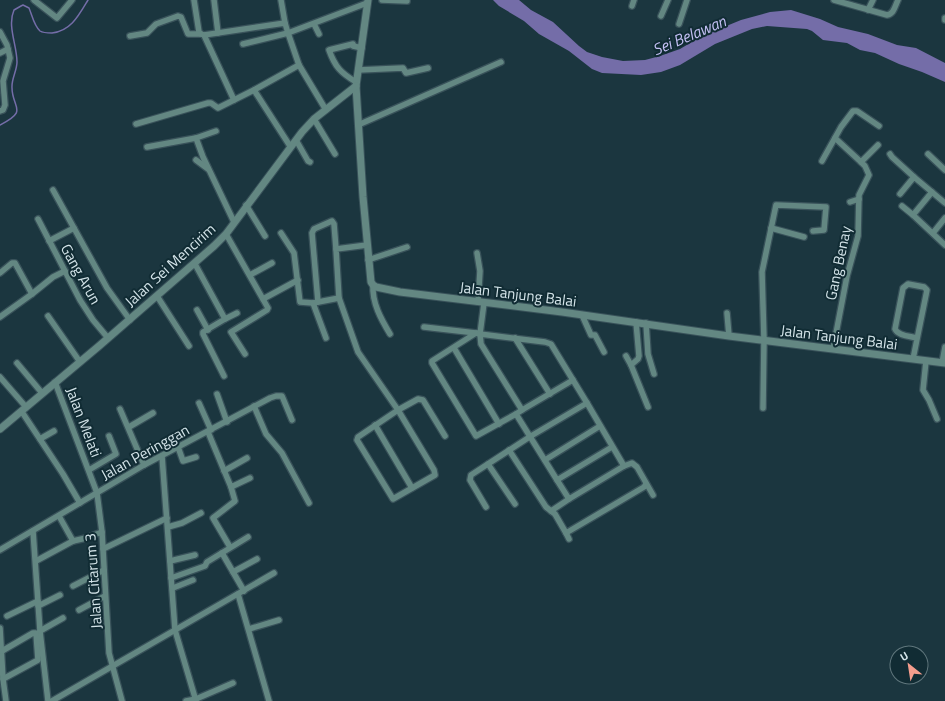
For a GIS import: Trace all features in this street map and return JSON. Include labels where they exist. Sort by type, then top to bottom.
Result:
[{"type":"street","points":[[34,0],[56,18],[72,0]]},
{"type":"street","points":[[194,0],[198,29],[202,34],[234,100]]},
{"type":"street","points":[[214,0],[218,33]]},
{"type":"street","points":[[281,0],[285,23],[299,65],[326,110]]},
{"type":"street","points":[[382,0],[406,1]]},
{"type":"street","points":[[660,16],[668,0]]},
{"type":"street","points":[[679,24],[687,0]]},
{"type":"street","points":[[834,0],[846,2],[868,10],[889,15],[893,11],[898,0]]},
{"type":"street","points":[[868,10],[873,0]]},
{"type":"street","points":[[243,44],[288,33],[367,2],[356,84],[358,125],[371,282],[373,285],[373,294],[378,312],[390,334]]},
{"type":"street","points":[[130,36],[147,33],[156,24],[178,16],[181,17],[188,34],[218,33],[285,23]]},
{"type":"street","points":[[314,24],[319,34]]},
{"type":"street","points":[[0,32],[8,49],[9,62],[2,82],[5,105],[3,110],[0,112]]},
{"type":"street","points":[[356,84],[340,71],[329,50],[353,44],[353,46],[362,48]]},
{"type":"street","points":[[0,53],[8,49]]},
{"type":"street","points":[[358,125],[501,62]]},
{"type":"street","points":[[136,124],[208,103],[211,103],[218,108],[299,65]]},
{"type":"street","points":[[358,70],[403,68],[406,73],[428,68]]},
{"type":"street","name":"Jalan Sei Mencirim","points":[[1,427],[195,264],[226,234],[290,146],[314,119],[356,84]]},
{"type":"street","points":[[254,90],[290,146]]},
{"type":"street","points":[[822,161],[841,127],[853,111],[856,111],[879,126]]},
{"type":"street","points":[[314,119],[335,154]]},
{"type":"street","points":[[147,147],[196,138],[216,131]]},
{"type":"street","points":[[196,138],[234,222]]},
{"type":"street","points":[[835,138],[862,162],[878,145]]},
{"type":"street","points":[[296,140],[310,162]]},
{"type":"street","points":[[890,154],[914,177],[945,203]]},
{"type":"street","points":[[928,154],[945,170]]},
{"type":"street","points":[[196,160],[210,170]]},
{"type":"street","name":"Gang Benay","points":[[833,349],[847,276],[858,236],[858,199],[869,175],[862,162]]},
{"type":"street","points":[[900,194],[914,177]]},
{"type":"street","points":[[53,190],[107,288],[130,320]]},
{"type":"street","points":[[913,215],[932,192]]},
{"type":"street","points":[[850,202],[858,199]]},
{"type":"street","points":[[246,205],[265,236]]},
{"type":"street","points":[[763,408],[764,340],[762,272],[776,205],[826,207],[824,230],[813,232]]},
{"type":"street","points":[[902,206],[945,245]]},
{"type":"street","name":"Gang Arun","points":[[38,218],[80,300],[93,320],[108,338]]},
{"type":"street","points":[[933,233],[945,218]]},
{"type":"street","points":[[326,338],[316,302],[312,232],[314,229],[332,221],[334,224],[339,298],[358,352],[398,410],[435,474],[394,499],[392,498],[358,441],[358,437],[398,410],[413,401],[421,399],[445,436]]},
{"type":"street","points":[[50,241],[74,228]]},
{"type":"street","points":[[772,228],[804,237]]},
{"type":"street","points":[[281,233],[294,253],[300,302],[316,302],[339,298]]},
{"type":"street","points":[[226,234],[268,309],[231,332],[245,354]]},
{"type":"street","points":[[336,249],[367,245]]},
{"type":"street","points":[[368,260],[407,247]]},
{"type":"street","points":[[477,253],[480,271],[481,302],[478,333],[482,344],[522,410]]},
{"type":"street","points":[[0,273],[12,263],[15,263],[32,294]]},
{"type":"street","points":[[250,275],[272,263]]},
{"type":"street","points":[[195,264],[226,319]]},
{"type":"street","points":[[0,316],[65,271]]},
{"type":"street","points":[[263,299],[298,280]]},
{"type":"street","points":[[913,359],[927,290],[924,287],[908,284],[903,288],[895,329],[896,332],[900,334],[917,338]]},
{"type":"street","name":"Jalan Tanjung Balai","points":[[373,285],[400,292],[943,363]]},
{"type":"street","points":[[157,296],[190,346]]},
{"type":"street","points":[[197,310],[208,330]]},
{"type":"street","points":[[224,376],[203,334],[237,312]]},
{"type":"street","points":[[727,313],[729,336]]},
{"type":"street","points":[[582,315],[591,335],[594,335],[604,352]]},
{"type":"street","points":[[48,316],[80,362]]},
{"type":"street","points":[[631,365],[638,359],[636,322]]},
{"type":"street","points":[[646,324],[648,354],[654,374]]},
{"type":"street","points":[[424,327],[478,333],[551,344],[624,466]]},
{"type":"street","points":[[478,333],[432,361],[476,436],[573,380]]},
{"type":"street","points":[[515,338],[550,394]]},
{"type":"street","points":[[943,363],[945,347]]},
{"type":"street","points":[[454,348],[499,424]]},
{"type":"street","points":[[626,356],[648,407]]},
{"type":"street","points":[[926,361],[923,389],[937,419]]},
{"type":"street","points":[[17,363],[42,393]]},
{"type":"street","points":[[0,377],[24,409],[80,503]]},
{"type":"street","name":"Jalan Melati","points":[[55,382],[97,493]]},
{"type":"street","points":[[217,394],[227,422]]},
{"type":"street","name":"Jalan Peringgan","points":[[0,550],[144,465],[270,398],[282,396],[292,420]]},
{"type":"street","points":[[199,403],[235,501],[213,518],[230,547]]},
{"type":"street","points":[[486,507],[469,477],[531,436],[587,403]]},
{"type":"street","points":[[254,406],[266,434],[282,453],[309,503]]},
{"type":"street","points":[[120,408],[144,465]]},
{"type":"street","points":[[128,427],[153,413]]},
{"type":"street","points":[[516,414],[531,436],[568,499]]},
{"type":"street","points":[[375,426],[412,488]]},
{"type":"street","points":[[545,460],[600,426]]},
{"type":"street","points":[[40,438],[54,431]]},
{"type":"street","points":[[89,470],[116,454],[109,436]]},
{"type":"street","points":[[178,447],[183,461],[196,457]]},
{"type":"street","points":[[557,480],[612,447]]},
{"type":"street","points":[[509,450],[546,507],[555,514],[569,540]]},
{"type":"street","points":[[162,456],[176,630],[196,700]]},
{"type":"street","points":[[224,471],[247,458]]},
{"type":"street","points":[[551,511],[568,499],[624,466],[632,463],[635,464],[645,479],[646,484],[653,495]]},
{"type":"street","points":[[488,464],[515,504]]},
{"type":"street","points":[[231,487],[250,478]]},
{"type":"street","points":[[566,533],[644,487],[646,484]]},
{"type":"street","name":"Jalan Citarum 3","points":[[97,493],[102,532],[109,653],[122,701]]},
{"type":"street","points":[[168,527],[182,523],[201,514]]},
{"type":"street","points":[[59,516],[73,541]]},
{"type":"street","points":[[103,549],[167,518]]},
{"type":"street","points":[[33,531],[40,631],[48,701]]},
{"type":"street","points":[[36,561],[73,541],[102,532]]},
{"type":"street","points":[[172,578],[205,566],[207,562],[248,537]]},
{"type":"street","points":[[222,553],[233,572],[241,592],[249,629],[269,701]]},
{"type":"street","points":[[170,561],[195,555]]},
{"type":"street","points":[[233,572],[257,559]]},
{"type":"street","points":[[73,586],[104,570]]},
{"type":"street","points":[[52,701],[274,573]]},
{"type":"street","points":[[172,588],[193,580]]},
{"type":"street","points":[[7,616],[60,595]]},
{"type":"street","points":[[79,610],[105,596]]},
{"type":"street","points":[[40,631],[63,618]]},
{"type":"street","points":[[249,629],[279,620]]},
{"type":"street","points":[[0,628],[6,701]]},
{"type":"street","points":[[2,651],[33,634],[36,634],[38,660],[3,678]]},
{"type":"street","points":[[186,701],[196,700],[233,683]]},
{"type":"shaded area","name":"Sei Belawan","points":[[493,0],[519,0],[531,10],[553,22],[587,52],[602,57],[623,61],[645,60],[660,56],[680,49],[702,36],[741,20],[770,12],[791,10],[820,19],[838,27],[868,34],[897,45],[916,48],[945,63],[945,82],[875,53],[860,50],[847,43],[823,40],[807,29],[767,26],[752,29],[715,44],[680,65],[661,72],[641,75],[602,73],[592,69],[569,51],[539,34],[524,21],[499,6]]},
{"type":"waterway","points":[[0,125],[9,120],[17,112],[12,93],[17,62],[12,29],[12,16],[14,10],[23,5],[29,8],[38,29],[43,32],[52,33],[59,32],[69,26],[78,17],[88,0]]}]
